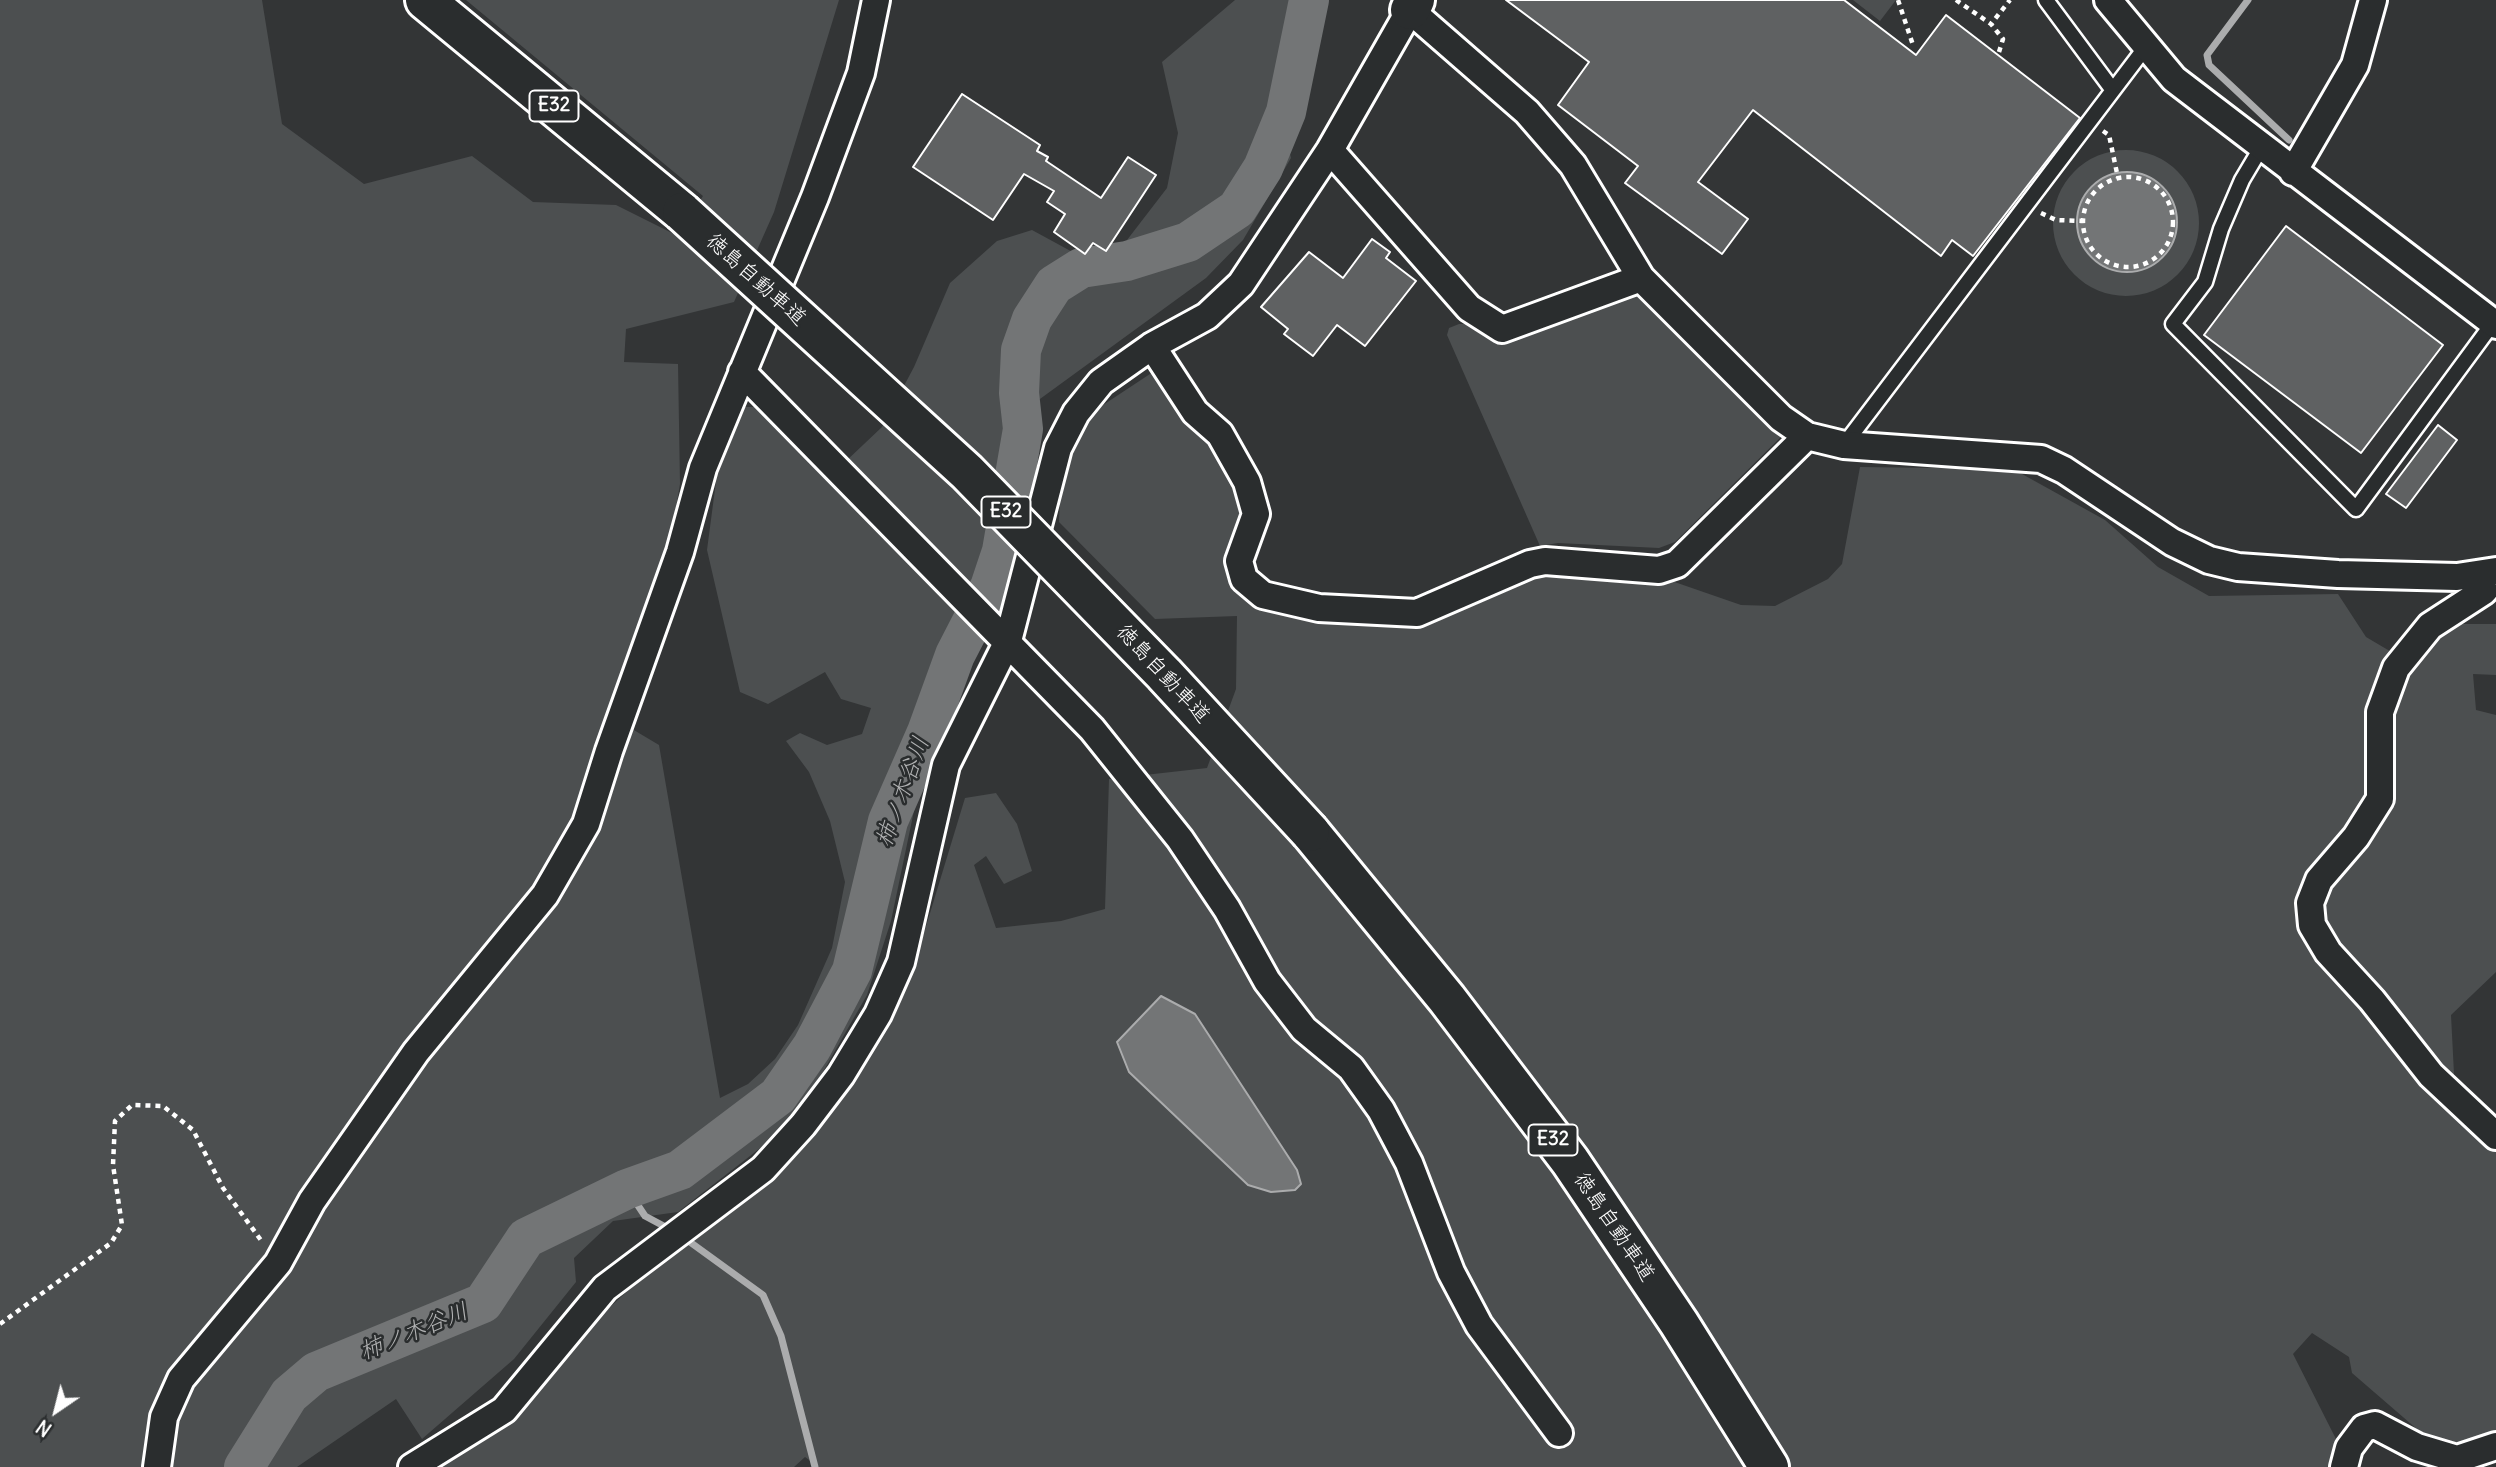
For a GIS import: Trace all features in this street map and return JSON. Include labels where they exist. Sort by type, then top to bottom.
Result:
[{"type":"highway","name":"徳島自動車道","points":[[425,0],[682,212],[967,472],[1164,674],[1310,832],[1447,999],[1570,1161],[1679,1323],[1769,1467]]},
{"type":"street","points":[[157,1467],[164,1417],[181,1379],[278,1263],[312,1201],[401,1073],[545,895],[586,824],[613,738],[680,552],[704,468],[861,74],[876,0]]},
{"type":"street","points":[[2108,0],[2145,48],[2175,79],[2261,148],[2495,324]]},
{"type":"street","points":[[2294,173],[2354,65],[2373,0]]},
{"type":"street","points":[[412,1467],[504,1410],[605,1288],[763,1169],[803,1125],[841,1075],[878,1014],[901,962],[946,765],[1008,641],[1058,448],[1076,413],[1101,382],[1152,346],[1207,316],[1241,284],[1330,150],[1413,5],[1527,112],[1573,165],[1641,278],[1781,418],[1807,436],[1844,445],[2041,459],[2064,470],[2172,542],[2209,560],[2238,567],[2457,578],[2496,574]]},
{"type":"street","points":[[1330,150],[1469,308],[1502,329],[1641,278]]},
{"type":"street","points":[[1152,346],[1195,412],[1220,434],[1247,482],[1256,514],[1239,561],[1244,579],[1263,595],[1319,608],[1417,613],[1530,564],[1545,561],[1658,569],[1677,564],[1807,436]]},
{"type":"street","points":[[742,372],[1092,729],[1180,839],[1227,909],[1267,981],[1304,1029],[1351,1068],[1381,1110],[1409,1163],[1451,1272],[1479,1325],[1559,1433]]},
{"type":"street","points":[[2496,574],[2484,591],[2430,626],[2396,668],[2380,712],[2380,799],[2356,837],[2319,880],[2310,903],[2312,925],[2328,952],[2372,1000],[2431,1075],[2496,1136]]},
{"type":"street","points":[[2344,1467],[2349,1448],[2356,1438],[2364,1428],[2375,1425],[2417,1447],[2457,1459],[2496,1447]]},
{"type":"lane","points":[[2046,0],[2112,89]]},
{"type":"lane","points":[[1844,445],[2145,48]]},
{"type":"lane","points":[[2261,148],[2242,180],[2221,229],[2205,282],[2173,324],[2356,509],[2495,324]]},
{"type":"path","points":[[1898,0],[1913,45]]},
{"type":"path","points":[[1956,0],[1991,24],[2003,39],[1999,52]]},
{"type":"path","points":[[1991,24],[2010,0]]},
{"type":"path","points":[[2114,153],[2118,178]]},
{"type":"path","points":[[2118,178],[2137,178],[2162,192],[2174,221],[2171,237],[2164,250],[2152,261],[2138,267],[2122,268],[2107,263],[2094,253],[2087,241],[2083,221],[2088,200],[2097,189],[2118,178]]},
{"type":"path","points":[[2056,220],[2083,221]]},
{"type":"path","points":[[0,1324],[111,1243],[122,1225],[113,1166],[115,1121],[132,1105],[163,1106],[192,1130],[223,1188],[278,1263]]},
{"type":"shaded area","points":[[0,0],[262,0],[282,124],[364,184],[472,156],[533,202],[616,205],[678,236],[703,196],[466,0],[839,0],[774,212],[734,302],[626,329],[624,362],[678,364],[680,484],[666,566],[612,717],[659,745],[720,1098],[748,1084],[775,1059],[798,1025],[832,948],[845,882],[830,821],[809,772],[786,741],[800,733],[827,745],[862,734],[871,708],[841,699],[825,672],[768,704],[740,692],[707,550],[717,474],[745,407],[754,407],[826,480],[882,427],[914,367],[950,283],[997,241],[1032,230],[1078,255],[1097,258],[1117,253],[1167,188],[1178,133],[1162,62],[1235,0],[1303,0],[1278,100],[1291,158],[1243,240],[1206,278],[1007,423],[992,549],[933,684],[915,806],[891,921],[867,995],[816,1084],[768,1142],[678,1212],[613,1221],[574,1258],[576,1282],[514,1359],[422,1439],[396,1399],[297,1467],[0,1467]]},
{"type":"shaded area","points":[[1853,0],[1896,0],[1880,21]]},
{"type":"shaded area","points":[[2126,150],[2154,155],[2178,171],[2194,195],[2199,223],[2194,251],[2178,275],[2154,291],[2126,296],[2098,291],[2074,275],[2058,251],[2053,223],[2058,195],[2074,171],[2098,155]]},
{"type":"shaded area","points":[[2127,172],[2155,180],[2169,194],[2177,222],[2169,250],[2155,264],[2127,272],[2099,264],[2085,250],[2077,222],[2085,194],[2099,180]]},
{"type":"shaded area","points":[[1630,291],[1641,294],[1784,434],[1675,542],[1659,548],[1558,543],[1540,546],[1447,335],[1449,328]]},
{"type":"shaded area","points":[[1153,372],[1185,422],[1207,440],[1236,479],[1243,515],[1230,557],[1237,593],[1314,619],[1376,626],[1432,624],[1493,592],[1541,574],[1663,578],[1741,605],[1775,606],[1828,579],[1842,564],[1860,467],[2013,469],[2105,520],[2158,567],[2209,596],[2338,594],[2366,637],[2400,657],[2450,624],[2496,624],[2496,675],[2473,674],[2476,710],[2496,715],[2496,972],[2451,1015],[2456,1113],[2496,1150],[2496,1453],[2440,1449],[2352,1373],[2349,1357],[2312,1333],[2293,1354],[2336,1439],[2328,1467],[819,1467],[805,1457],[794,1467],[437,1467],[661,1260],[783,1166],[850,1086],[894,1017],[913,969],[965,798],[996,793],[1017,824],[1032,871],[1004,884],[986,856],[974,865],[996,928],[1061,921],[1105,909],[1109,779],[1207,768],[1236,689],[1237,616],[1155,619],[1059,522],[1061,478],[1074,443],[1097,409]]},
{"type":"shaded area","points":[[1161,996],[1195,1014],[1297,1170],[1301,1184],[1295,1190],[1271,1192],[1248,1185],[1129,1072],[1117,1042]]},
{"type":"building","points":[[1506,0],[1844,0],[1916,55],[1946,15],[2080,118],[1973,256],[1952,240],[1941,256],[1753,110],[1698,182],[1748,219],[1722,254],[1625,183],[1638,166],[1558,105],[1589,62]]},
{"type":"building","points":[[962,94],[1040,145],[1037,151],[1048,157],[1046,161],[1101,198],[1128,157],[1156,175],[1106,251],[1093,243],[1085,254],[1054,232],[1065,214],[1047,202],[1054,191],[1024,174],[993,220],[913,167]]},
{"type":"building","points":[[2286,226],[2443,345],[2361,453],[2204,335]]},
{"type":"building","points":[[1372,239],[1390,252],[1386,258],[1416,281],[1365,346],[1337,325],[1313,356],[1284,334],[1288,329],[1261,307],[1309,252],[1343,278]]},
{"type":"building","points":[[2438,425],[2457,440],[2406,508],[2386,494]]},
{"type":"waterway","name":"柿ノ木谷川","points":[[244,1467],[289,1395],[316,1372],[483,1303],[526,1238],[627,1189],[680,1170],[778,1096],[812,1047],[852,971],[888,821],[927,732],[955,655],[990,587],[1002,551],[1023,429],[1019,393],[1021,350],[1032,319],[1054,285],[1081,268],[1127,261],[1188,242],[1237,209],[1263,168],[1286,112],[1309,0]]},
{"type":"waterway","points":[[2248,0],[2207,55],[2209,65],[2289,140]]},
{"type":"waterway","points":[[627,1189],[645,1216],[673,1231]]},
{"type":"waterway","points":[[683,1237],[763,1295],[781,1336],[815,1467]]}]
